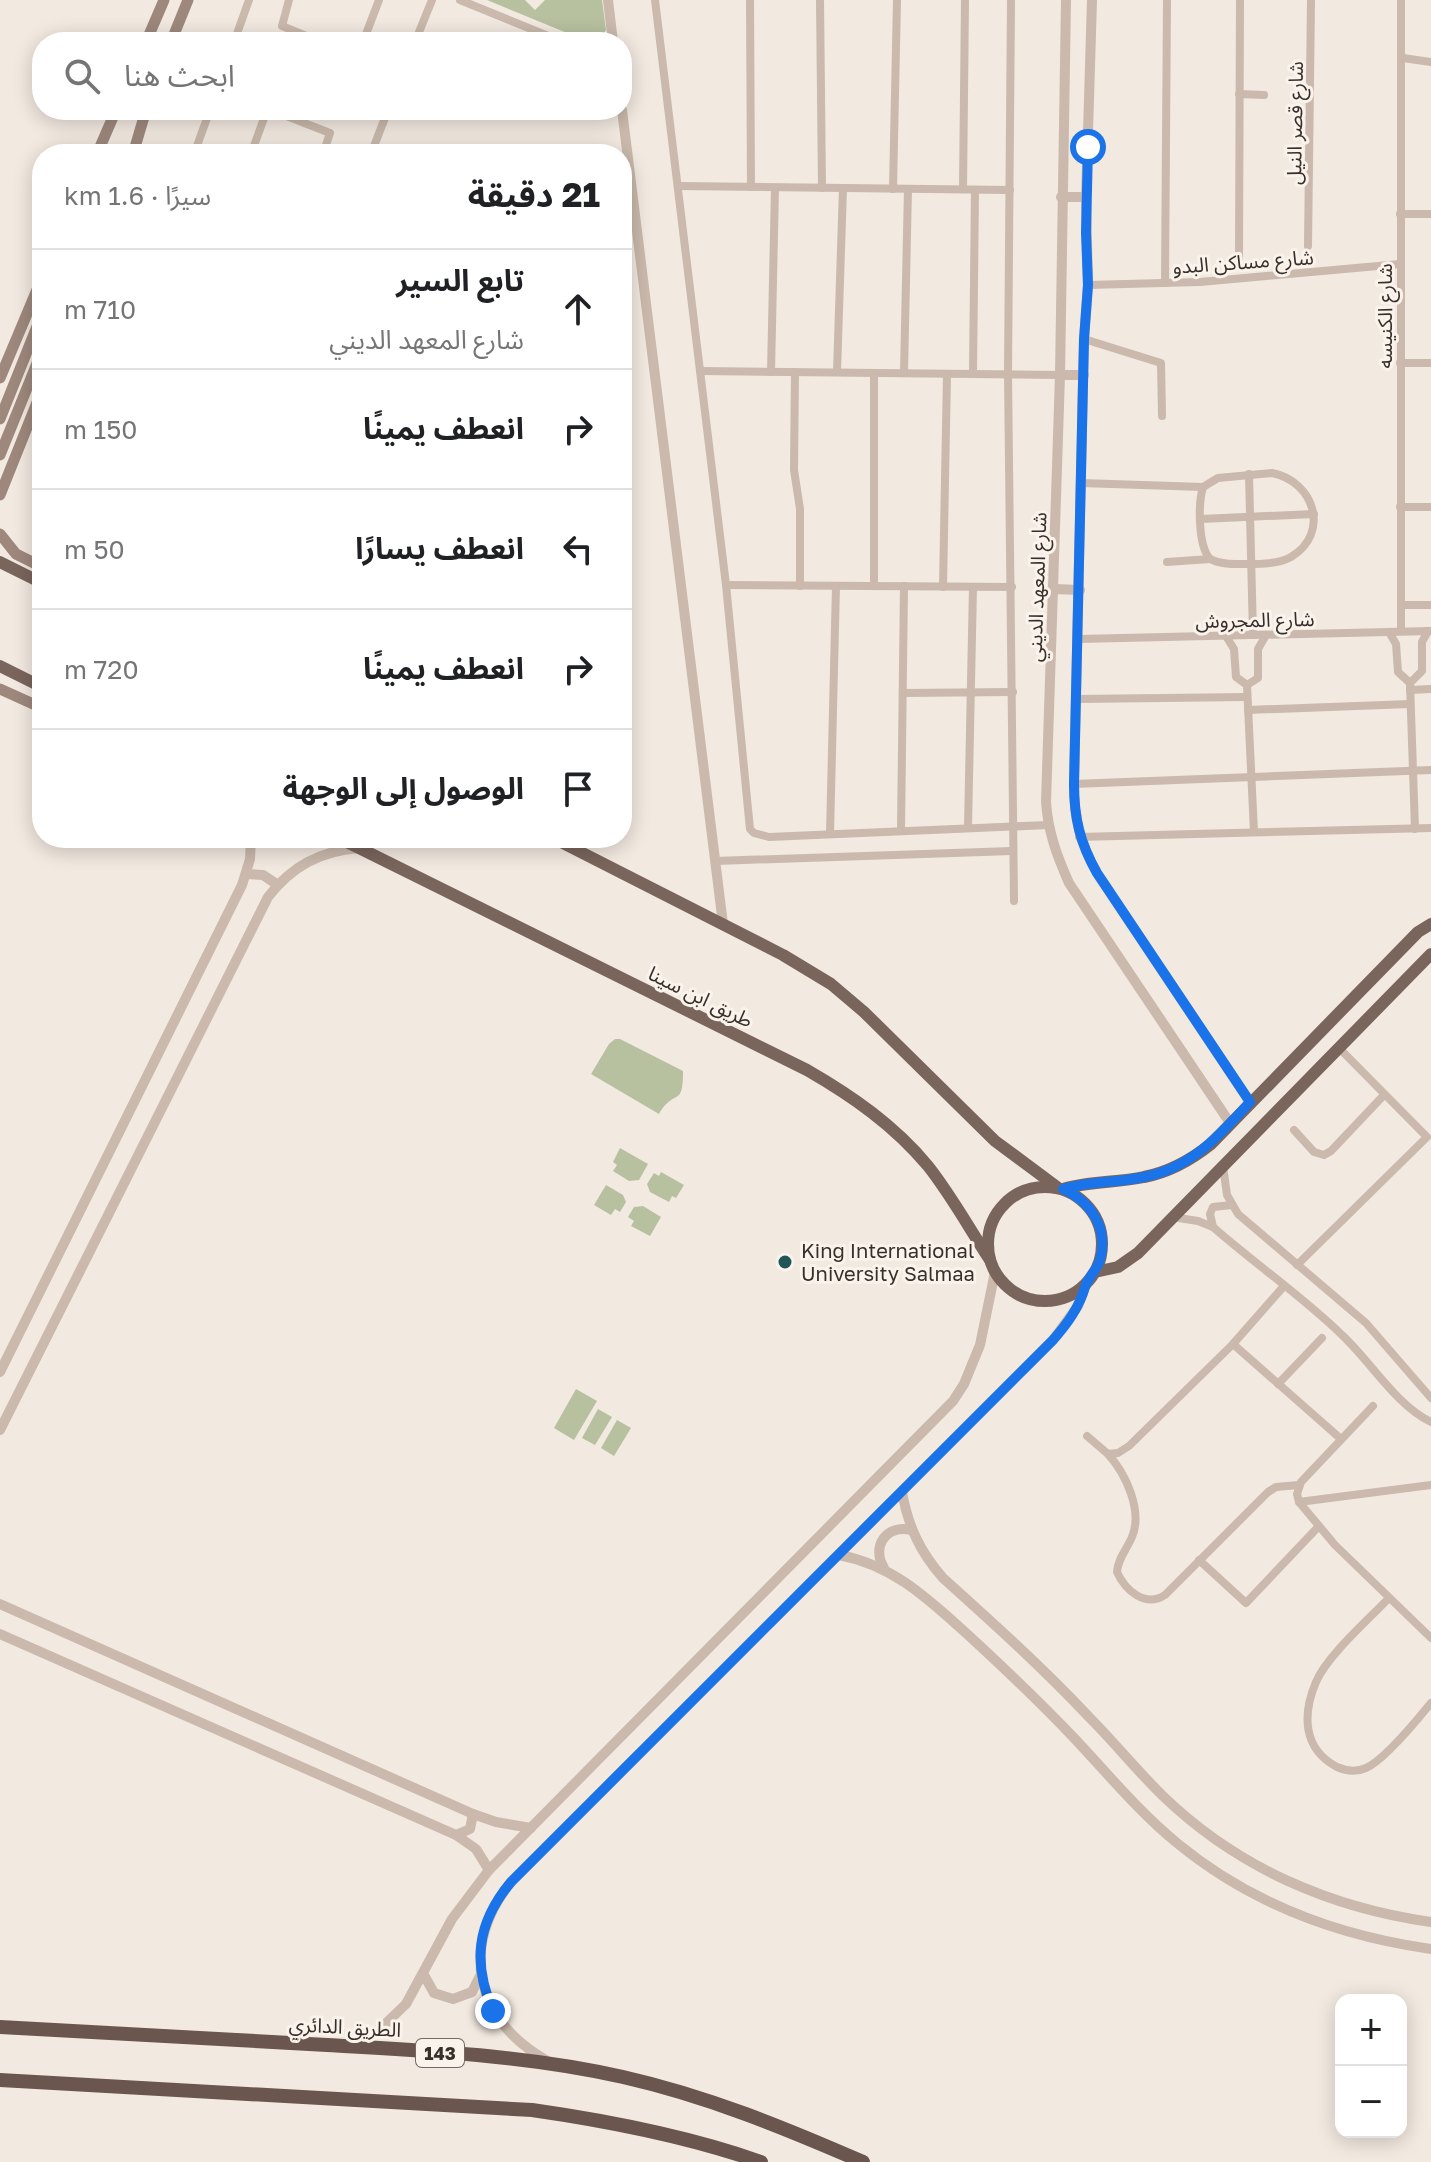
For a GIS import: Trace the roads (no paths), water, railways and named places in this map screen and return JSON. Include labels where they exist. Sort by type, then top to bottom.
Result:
[{"type":"highway","name":"الطريق الدائري","points":[[0,2027],[350,2046],[551,2063],[690,2095],[758,2118],[863,2162]]},
{"type":"highway","points":[[0,2080],[532,2110],[589,2118],[722,2148],[761,2162]]},
{"type":"main road","points":[[150,32],[164,0]]},
{"type":"main road","points":[[175,32],[188,0]]},
{"type":"main road","points":[[101,144],[112,120]]},
{"type":"main road","points":[[136,144],[143,120]]},
{"type":"main road","points":[[0,378],[32,302]]},
{"type":"main road","points":[[0,419],[32,339]]},
{"type":"main road","points":[[0,455],[32,376]]},
{"type":"main road","points":[[0,495],[32,415]]},
{"type":"main road","points":[[0,534],[16,554],[32,562]]},
{"type":"main road","points":[[0,562],[32,578]]},
{"type":"main road","points":[[0,666],[32,682]]},
{"type":"main road","points":[[0,689],[32,703]]},
{"type":"main road","name":"طريق ابن سينا","points":[[359,848],[807,1070],[854,1099],[895,1131],[928,1167],[992,1266]]},
{"type":"main road","points":[[573,848],[783,955],[842,993],[995,1141],[1060,1188],[1087,1205],[1101,1230],[1101,1258],[1095,1272],[1086,1285],[1063,1299],[1037,1301],[1012,1292],[992,1266],[987,1243],[990,1226],[1009,1199],[1024,1190],[1040,1186],[1060,1188],[1161,1173],[1196,1156],[1418,932],[1431,924]]},
{"type":"main road","points":[[1095,1272],[1107,1271],[1129,1261],[1431,954]]},
{"type":"street","points":[[238,32],[249,0]]},
{"type":"street","points":[[289,0],[282,26],[297,32]]},
{"type":"street","points":[[367,32],[379,0]]},
{"type":"street","points":[[419,32],[432,0]]},
{"type":"street","points":[[460,0],[538,32]]},
{"type":"street","points":[[608,0],[612,32]]},
{"type":"street","points":[[655,0],[726,585],[750,829],[769,837],[1048,825]]},
{"type":"street","points":[[750,0],[751,187]]},
{"type":"street","points":[[820,0],[822,188]]},
{"type":"street","points":[[893,189],[897,0]]},
{"type":"street","points":[[963,189],[965,0]]},
{"type":"street","points":[[1011,0],[1008,374],[1014,901]]},
{"type":"street","name":"شارع المعهد الديني","points":[[1066,0],[1060,375],[1046,802],[1048,825],[1053,847],[1069,883],[1230,1123]]},
{"type":"street","name":"شارع المعهد الديني","points":[[1092,0],[1086,197],[1088,285],[1084,339],[1074,784],[1076,823],[1079,837],[1097,873],[1250,1102]]},
{"type":"street","points":[[1165,283],[1167,0]]},
{"type":"street","points":[[1239,258],[1240,0]]},
{"type":"street","name":"شارع قصر النيل","points":[[1308,246],[1311,0]]},
{"type":"street","name":"شارع الكنيسه","points":[[1401,0],[1401,631]]},
{"type":"street","points":[[1403,58],[1431,62]]},
{"type":"street","points":[[1239,94],[1264,95]]},
{"type":"street","points":[[198,144],[206,120]]},
{"type":"street","points":[[255,144],[265,120]]},
{"type":"street","points":[[296,120],[330,133],[326,144]]},
{"type":"street","points":[[375,144],[384,120]]},
{"type":"street","points":[[623,120],[626,144]]},
{"type":"street","points":[[678,186],[1010,190]]},
{"type":"street","points":[[771,372],[775,188]]},
{"type":"street","points":[[837,372],[843,188]]},
{"type":"street","points":[[904,373],[908,189]]},
{"type":"street","points":[[632,190],[723,924]]},
{"type":"street","points":[[973,374],[975,190]]},
{"type":"street","points":[[1061,197],[1086,197]]},
{"type":"street","points":[[1400,214],[1431,214]]},
{"type":"street","points":[[632,220],[636,222]]},
{"type":"street","name":"شارع مساكن البدو","points":[[1088,285],[1165,283],[1400,264]]},
{"type":"street","points":[[1084,339],[1161,363],[1162,416]]},
{"type":"street","points":[[1400,363],[1431,363]]},
{"type":"street","points":[[700,371],[1084,375]]},
{"type":"street","points":[[795,372],[794,470],[800,509],[800,586]]},
{"type":"street","points":[[874,373],[874,586]]},
{"type":"street","points":[[943,587],[947,374]]},
{"type":"street","points":[[1081,483],[1203,487],[1212,480],[1272,473],[1292,479],[1307,494],[1314,514],[1308,540],[1299,551],[1284,560],[1251,564],[1222,563],[1210,559],[1167,562]]},
{"type":"street","points":[[1249,474],[1253,635]]},
{"type":"street","points":[[1203,487],[1203,549],[1210,559]]},
{"type":"street","points":[[1400,507],[1431,507]]},
{"type":"street","points":[[1201,519],[1314,514]]},
{"type":"street","points":[[726,585],[1012,587]]},
{"type":"street","points":[[830,834],[836,586]]},
{"type":"street","points":[[901,830],[904,586]]},
{"type":"street","points":[[968,827],[973,587]]},
{"type":"street","points":[[1054,589],[1080,590]]},
{"type":"street","points":[[1401,605],[1431,605]]},
{"type":"street","points":[[1415,829],[1410,687],[1422,671],[1422,642],[1430,631]]},
{"type":"street","name":"شارع المجروش","points":[[1079,639],[1430,631]]},
{"type":"street","points":[[1389,632],[1396,644],[1398,672],[1410,687],[1431,689]]},
{"type":"street","points":[[1247,685],[1258,678],[1259,645],[1266,635]]},
{"type":"street","points":[[1226,636],[1234,649],[1236,677],[1247,685]]},
{"type":"street","points":[[1247,685],[1254,832]]},
{"type":"street","points":[[903,693],[1013,692]]},
{"type":"street","points":[[1077,699],[1247,697]]},
{"type":"street","points":[[1248,710],[1410,704]]},
{"type":"street","points":[[1074,784],[1431,770]]},
{"type":"street","points":[[1079,837],[1431,828]]},
{"type":"street","points":[[0,1372],[246,874],[250,848]]},
{"type":"street","points":[[0,1430],[261,911],[278,885],[306,862],[323,854],[359,848]]},
{"type":"street","points":[[715,861],[1012,851]]},
{"type":"street","points":[[246,874],[263,875],[278,885]]},
{"type":"street","points":[[1297,1265],[1429,1140],[1339,1048]]},
{"type":"street","points":[[1294,1130],[1314,1152],[1324,1155],[1384,1095]]},
{"type":"street","points":[[1223,1166],[1232,1205],[1246,1223],[1366,1323],[1431,1398]]},
{"type":"street","points":[[1213,1227],[1210,1214],[1213,1207],[1232,1205]]},
{"type":"street","points":[[1171,1217],[1213,1227],[1347,1339],[1404,1403],[1431,1422]]},
{"type":"street","points":[[350,2046],[394,2017],[406,2004],[452,1919],[489,1870],[953,1401],[974,1365],[980,1345],[992,1266]]},
{"type":"street","points":[[551,2063],[518,2042],[504,2028],[493,2011],[481,1973],[480,1953],[489,1915],[511,1882],[1053,1340],[1078,1306],[1086,1285]]},
{"type":"street","points":[[1108,1454],[1118,1453],[1129,1446],[1233,1344],[1284,1286]]},
{"type":"street","points":[[1278,1384],[1322,1338]]},
{"type":"street","points":[[1233,1344],[1341,1439]]},
{"type":"street","points":[[1373,1406],[1299,1485],[1299,1502],[1388,1599],[1431,1638]]},
{"type":"street","points":[[1087,1436],[1108,1454],[1132,1498],[1134,1533],[1118,1564],[1119,1577],[1139,1597],[1151,1601],[1165,1595],[1268,1492],[1276,1487],[1299,1485]]},
{"type":"street","points":[[1299,1502],[1431,1485]]},
{"type":"street","points":[[902,1492],[911,1530],[930,1564],[1044,1670],[1164,1797],[1193,1823],[1235,1853],[1291,1884],[1364,1910],[1431,1922]]},
{"type":"street","points":[[1199,1560],[1246,1603],[1319,1526]]},
{"type":"street","points":[[884,1568],[878,1554],[882,1538],[895,1529],[911,1530]]},
{"type":"street","points":[[839,1555],[884,1568],[911,1585],[1063,1727],[1146,1816],[1210,1867],[1244,1889],[1318,1923],[1357,1935],[1431,1949]]},
{"type":"street","points":[[1388,1599],[1322,1670],[1314,1685],[1308,1723],[1311,1745],[1318,1754],[1342,1769],[1356,1771],[1369,1767],[1411,1728],[1431,1703]]},
{"type":"street","points":[[0,1604],[473,1814],[531,1828]]},
{"type":"street","points":[[0,1634],[456,1835],[476,1849],[489,1870]]},
{"type":"street","points":[[456,1835],[470,1829],[473,1814]]},
{"type":"street","points":[[424,1975],[434,1993],[453,1999],[472,1992],[481,1973]]},
{"type":"place","name":"King International University Salmaa","points":[[785,1262]]}]
